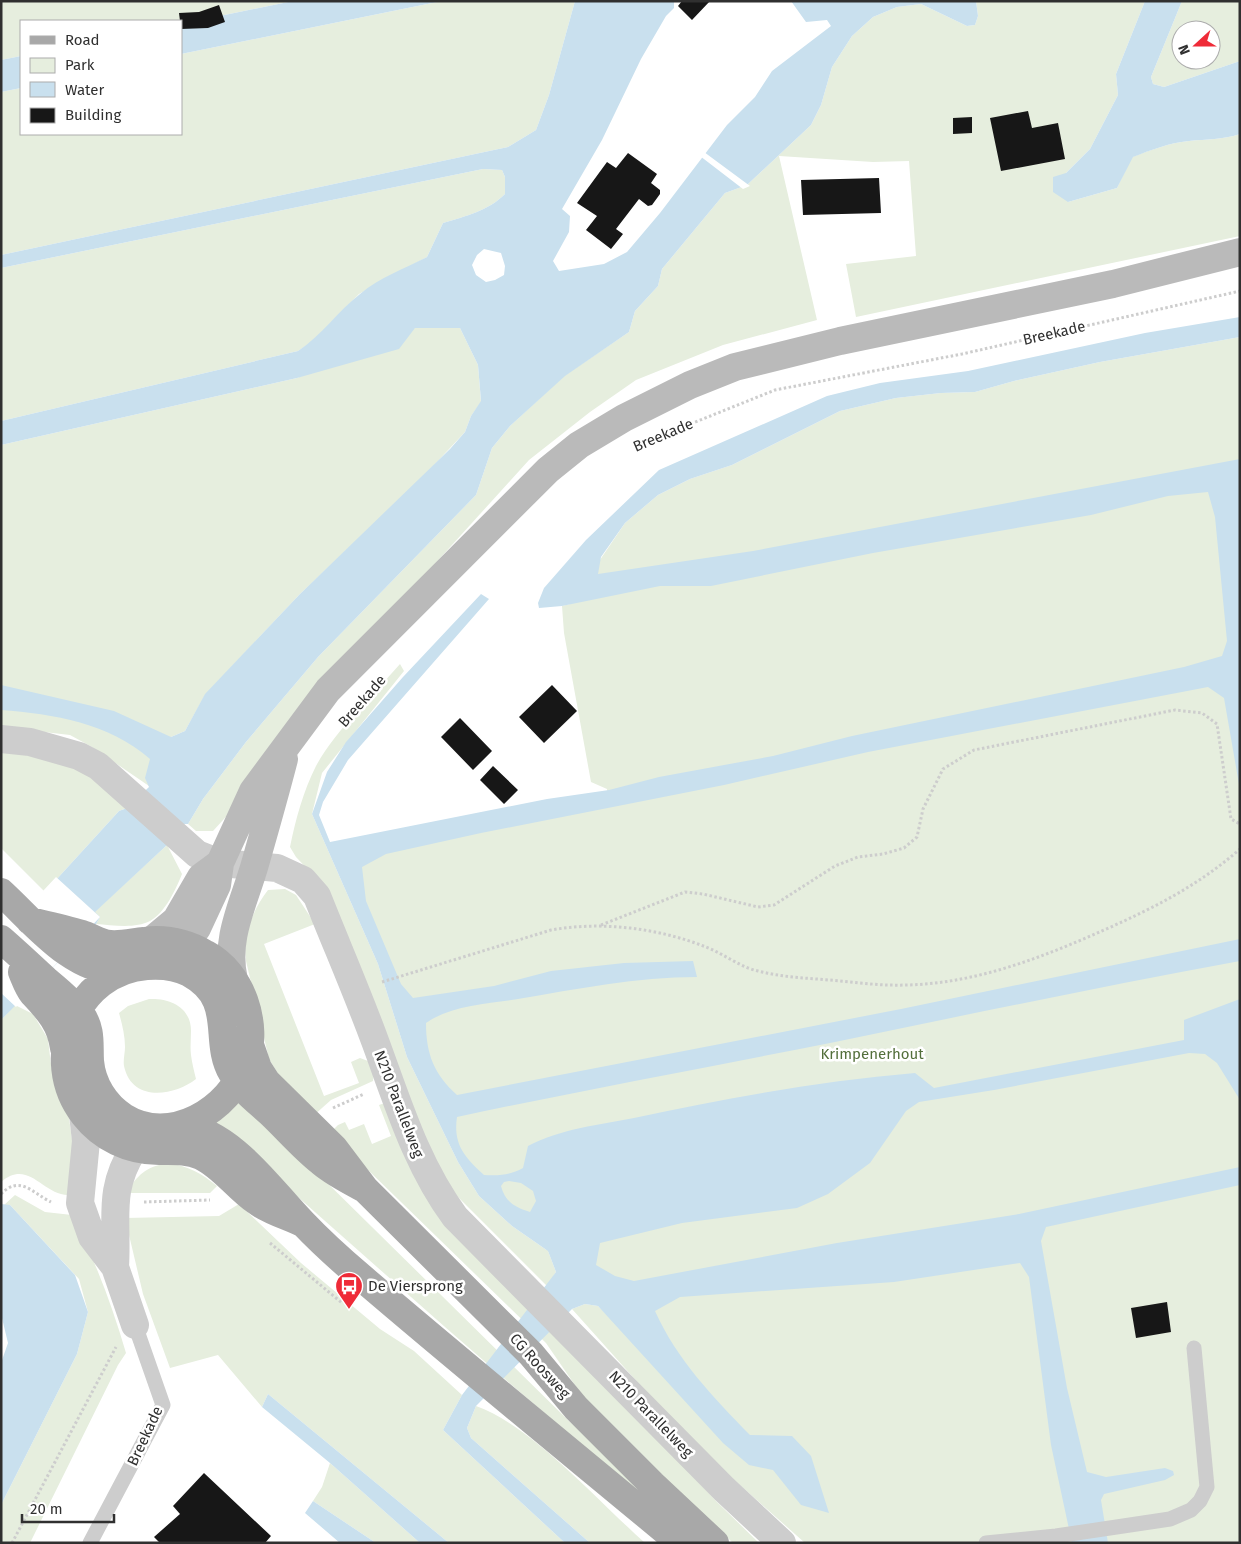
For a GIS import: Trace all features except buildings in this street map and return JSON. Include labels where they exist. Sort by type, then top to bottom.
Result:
[{"type":"main road","name":"Breekade","points":[[186,944],[197,928],[217,885],[220,863],[253,791],[287,748],[328,690],[548,470],[578,446],[624,418],[690,385],[735,366],[840,341],[1113,284],[1240,252]]},
{"type":"main road","name":"Breekade","points":[[234,980],[230,957],[234,932],[255,866],[287,748]]},
{"type":"main road","name":"Breekade","points":[[146,949],[176,920],[201,877],[220,863]]},
{"type":"main road","points":[[15,906],[76,944],[92,968],[120,972]]},
{"type":"main road","points":[[4,942],[38,985],[61,1031],[64,1064],[69,1085],[83,1114],[106,1136],[134,1149],[170,1150],[201,1156],[257,1202],[302,1223]]},
{"type":"main road","points":[[76,944],[103,943],[146,949],[186,944],[218,962],[234,980],[248,1016],[249,1042],[246,1062],[237,1080],[213,1107],[182,1125]]},
{"type":"main road","points":[[64,1048],[68,1031],[78,1009],[96,988],[120,972],[136,967],[146,949]]},
{"type":"main road","points":[[146,949],[200,980],[208,989],[221,1011],[226,1059],[237,1080]]},
{"type":"main road","points":[[38,985],[78,1009],[89,1028],[92,1072],[100,1094],[116,1112],[125,1118],[152,1128],[182,1125],[207,1132],[221,1141],[272,1187],[302,1223],[359,1276],[680,1543]]},
{"type":"main road","name":"CG Roosweg","points":[[249,1042],[258,1068],[267,1082],[334,1148],[365,1189],[532,1354],[576,1408],[652,1484],[715,1543]]},
{"type":"main road","name":"CG Roosweg","points":[[237,1080],[321,1163],[365,1189]]},
{"type":"main road","points":[[134,1149],[152,1128]]},
{"type":"street","name":"N210 Parallelweg","points":[[1,739],[30,742],[79,756],[98,766],[197,854],[220,863],[277,868],[303,880],[317,896],[375,1041],[410,1137],[427,1174],[455,1217],[724,1489],[782,1543]]},
{"type":"street","name":"Breekade","points":[[83,1114],[86,1141],[80,1203],[92,1237],[115,1267],[135,1325]]},
{"type":"street","name":"Breekade","points":[[115,1267],[117,1233],[114,1203],[118,1181],[134,1149]]},
{"type":"lane","name":"Breekade","points":[[90,1543],[163,1405],[135,1325]]},
{"type":"lane","points":[[986,1543],[1116,1528],[1170,1519],[1191,1510],[1200,1501],[1207,1487],[1194,1348]]},
{"type":"path","name":"Breekade","points":[[657,437],[775,390],[962,354],[1240,291]]},
{"type":"path","points":[[598,926],[685,892],[703,894],[758,908],[774,905],[835,866],[858,858],[904,848],[917,837],[923,809],[943,769],[974,750],[1175,710],[1202,713],[1217,724],[1231,819],[1240,824]]},
{"type":"path","points":[[377,984],[550,930],[577,926],[598,926],[673,935],[721,954],[756,971],[779,976],[875,984],[932,983],[1015,966],[1062,949],[1151,909],[1189,889],[1240,849]]},
{"type":"path","points":[[1,1194],[13,1185],[20,1185],[51,1202],[80,1203]]},
{"type":"path","points":[[262,1237],[346,1307]]},
{"type":"path","points":[[12,1543],[120,1342],[135,1325]]},
{"type":"green space","points":[[1,1],[293,1],[182,24],[182,20],[20,20],[20,56],[1,60]]},
{"type":"green space","points":[[442,1],[575,1],[549,95],[536,130],[508,147],[1,255],[1,92],[20,88],[20,135],[182,135],[182,54]]},
{"type":"green space","points":[[976,1],[1145,1],[1116,74],[1118,95],[1090,149],[1066,173],[1068,202],[1117,188],[1132,157],[1174,143],[1240,134],[1240,236],[856,317],[846,264],[916,256],[909,161],[873,162],[779,156],[817,320],[723,345],[636,380],[590,412],[529,460],[355,652],[255,785],[213,831],[196,831],[188,824],[203,799],[246,742],[318,657],[476,495],[492,448],[510,426],[564,376],[629,332],[635,311],[658,286],[662,269],[725,193],[747,185],[811,125],[821,105],[832,67],[852,36],[873,17],[897,7],[921,4],[967,26],[975,25],[978,16]]},
{"type":"green space","points":[[1182,1],[1240,1],[1240,61],[1221,68],[1221,20],[1174,20]]},
{"type":"green space","points":[[1171,28],[1171,70],[1214,70],[1164,87],[1153,84],[1151,77]]},
{"type":"green space","points":[[483,169],[502,170],[505,177],[505,194],[484,209],[443,223],[427,257],[359,294],[313,341],[298,351],[1,421],[1,268]]},
{"type":"green space","points":[[415,328],[460,328],[478,365],[481,402],[471,416],[465,432],[421,479],[299,595],[205,695],[185,731],[171,737],[149,786],[92,747],[70,735],[1,727],[1,445],[297,378]]},
{"type":"green space","name":"Krimpenerhout","points":[[1240,337],[1240,1543],[805,1543],[731,1477],[657,1404],[572,1309],[585,1304],[598,1306],[764,1468],[470,1173],[339,853],[608,797],[607,789],[591,782],[564,633],[562,606],[570,604],[625,523],[658,495],[690,479],[732,465],[840,411],[896,398],[941,393],[975,392],[1014,381],[1100,362]]},
{"type":"green space","points":[[400,664],[404,671],[322,773],[312,814],[378,964],[407,1057],[458,1162],[479,1196],[512,1226],[548,1251],[556,1272],[547,1286],[449,1188],[426,1148],[316,878],[296,857],[290,847],[300,805],[316,766],[344,726]]},
{"type":"green space","points":[[1,752],[50,758],[86,773],[127,808],[119,811],[45,892],[1,848]]},
{"type":"green space","points":[[167,845],[182,874],[165,907],[150,921],[137,925],[96,924],[100,917],[94,912]]},
{"type":"green space","points":[[285,889],[296,895],[315,924],[264,944],[324,1096],[359,1083],[351,1062],[360,1058],[368,1061],[374,1073],[373,1081],[331,1100],[313,1116],[280,1077],[269,1059],[246,961],[247,933],[257,906],[268,890]]},
{"type":"green space","points":[[149,999],[172,1002],[183,1010],[190,1023],[191,1055],[196,1079],[187,1085],[166,1092],[144,1091],[128,1078],[124,1066],[125,1047],[119,1013],[128,1006]]},
{"type":"green space","points":[[15,1005],[33,1014],[48,1039],[55,1085],[69,1118],[73,1147],[69,1195],[60,1194],[28,1176],[20,1174],[11,1176],[1,1182],[1,1020]]},
{"type":"green space","points":[[241,1098],[569,1421],[701,1543],[516,1389],[215,1123]]},
{"type":"green space","points":[[385,1103],[412,1171],[435,1209],[557,1329],[717,1502],[759,1543],[733,1543],[590,1407],[546,1343],[330,1133],[338,1125],[345,1122],[349,1130],[364,1124],[372,1144],[391,1136],[379,1105]]},
{"type":"green space","points":[[168,1163],[194,1171],[217,1186],[210,1193],[126,1193],[134,1181],[143,1173],[153,1167]]},
{"type":"green space","points":[[15,1195],[45,1212],[72,1215],[102,1283],[126,1353],[118,1365],[30,1543],[1,1543],[1,1505],[77,1354],[88,1312],[79,1279],[10,1205],[4,1205]]},
{"type":"green space","points":[[239,1204],[301,1263],[380,1329],[414,1351],[462,1395],[443,1430],[565,1543],[449,1543],[268,1394],[262,1407],[218,1355],[170,1368],[143,1294],[125,1218],[219,1216]]},
{"type":"green space","points":[[476,1406],[497,1416],[542,1447],[645,1543],[590,1543],[471,1438],[467,1428]]},
{"type":"green space","points":[[330,1463],[420,1543],[376,1543],[313,1501],[322,1487]]},
{"type":"water","points":[[293,1],[442,1],[182,54],[182,24]]},
{"type":"water","points":[[575,1],[674,1],[674,8],[666,16],[641,59],[602,140],[562,209],[570,216],[569,232],[553,261],[559,271],[604,264],[627,252],[660,213],[727,125],[755,97],[772,71],[831,26],[827,20],[806,22],[791,1],[976,1],[978,16],[975,25],[967,26],[921,4],[897,7],[873,17],[852,36],[832,67],[821,105],[811,125],[747,185],[725,193],[662,269],[658,286],[635,311],[629,332],[565,376],[510,426],[492,448],[476,495],[318,657],[246,742],[203,799],[188,824],[178,824],[167,845],[95,912],[100,917],[96,924],[1,1020],[1,951],[45,892],[119,811],[127,808],[149,787],[145,778],[150,759],[117,737],[80,722],[41,714],[1,710],[1,685],[114,711],[171,737],[185,731],[205,694],[299,595],[450,449],[465,432],[471,416],[481,401],[478,365],[460,328],[415,328],[399,349],[297,378],[1,445],[1,421],[298,351],[315,338],[352,301],[368,288],[427,257],[443,223],[476,212],[498,200],[505,194],[505,177],[502,170],[483,169],[1,268],[1,255],[508,147],[536,130],[549,95]],"holes":[[[484,249],[501,253],[505,266],[504,275],[486,282],[476,275],[472,265],[477,255]]]},
{"type":"water","points":[[1145,1],[1182,1],[1174,20],[1171,20],[1171,28],[1151,77],[1153,84],[1164,87],[1214,70],[1221,70],[1221,68],[1240,61],[1240,134],[1174,143],[1153,149],[1133,157],[1117,188],[1068,202],[1053,192],[1053,177],[1066,173],[1090,149],[1118,95],[1116,74]]},
{"type":"water","points":[[20,56],[20,88],[1,92],[1,60]]},
{"type":"water","points":[[1240,317],[1240,337],[1100,362],[1014,381],[975,392],[941,393],[896,398],[840,411],[732,465],[690,479],[658,495],[625,523],[601,557],[598,574],[753,551],[1240,459],[1240,790],[1224,698],[1208,687],[868,752],[724,785],[481,833],[386,854],[362,867],[366,901],[401,984],[413,998],[494,986],[551,971],[624,963],[693,961],[697,977],[630,981],[471,1006],[436,1017],[426,1023],[430,1054],[442,1079],[457,1095],[901,1009],[1240,939],[1240,961],[457,1117],[457,1135],[461,1149],[466,1156],[484,1175],[504,1174],[523,1168],[528,1146],[553,1135],[580,1128],[774,1091],[880,1076],[915,1073],[934,1088],[1184,1040],[1184,1020],[1240,999],[1240,1100],[1217,1063],[1205,1054],[1189,1053],[994,1090],[919,1102],[906,1111],[870,1163],[828,1194],[797,1208],[682,1223],[600,1243],[596,1265],[615,1276],[634,1281],[837,1243],[1019,1214],[1240,1167],[1240,1185],[1046,1227],[1041,1241],[1067,1388],[1087,1472],[1106,1477],[1165,1468],[1173,1471],[1174,1475],[1165,1480],[1104,1494],[1101,1500],[1108,1543],[1072,1543],[1051,1445],[1029,1277],[1020,1263],[894,1282],[680,1297],[655,1311],[685,1362],[709,1392],[750,1435],[792,1436],[811,1456],[829,1513],[801,1505],[773,1470],[749,1465],[723,1443],[598,1306],[585,1304],[572,1309],[476,1406],[467,1428],[471,1438],[590,1543],[565,1543],[443,1430],[462,1395],[556,1272],[548,1251],[512,1226],[479,1196],[458,1162],[407,1057],[378,964],[312,814],[327,772],[346,742],[403,677],[481,594],[489,599],[348,760],[323,802],[319,815],[330,842],[547,799],[609,790],[659,777],[773,756],[852,736],[1184,667],[1222,656],[1227,641],[1215,517],[1208,492],[1168,496],[1091,515],[873,553],[711,586],[660,586],[562,606],[539,608],[538,603],[544,588],[586,540],[659,470],[827,396],[880,383],[968,371],[1145,333]],"holes":[[[509,1181],[521,1183],[533,1191],[536,1201],[530,1212],[511,1203],[505,1196],[501,1186],[504,1182]]]},
{"type":"water","points":[[1,1204],[10,1205],[75,1275],[88,1312],[77,1354],[1,1505],[1,1363],[8,1343],[1,1314]]},
{"type":"water","points":[[268,1394],[449,1543],[420,1543],[330,1463],[262,1407]]},
{"type":"water","points":[[313,1501],[376,1543],[340,1543],[305,1513]]},
{"type":"pier","points":[[704,152],[750,186],[743,189],[700,156]]},
{"type":"pier","points":[[56,877],[100,917],[16,1007],[1,993],[1,948],[43,891]]},
{"type":"place","name":"De Viersprong","points":[[349,1310]]}]
